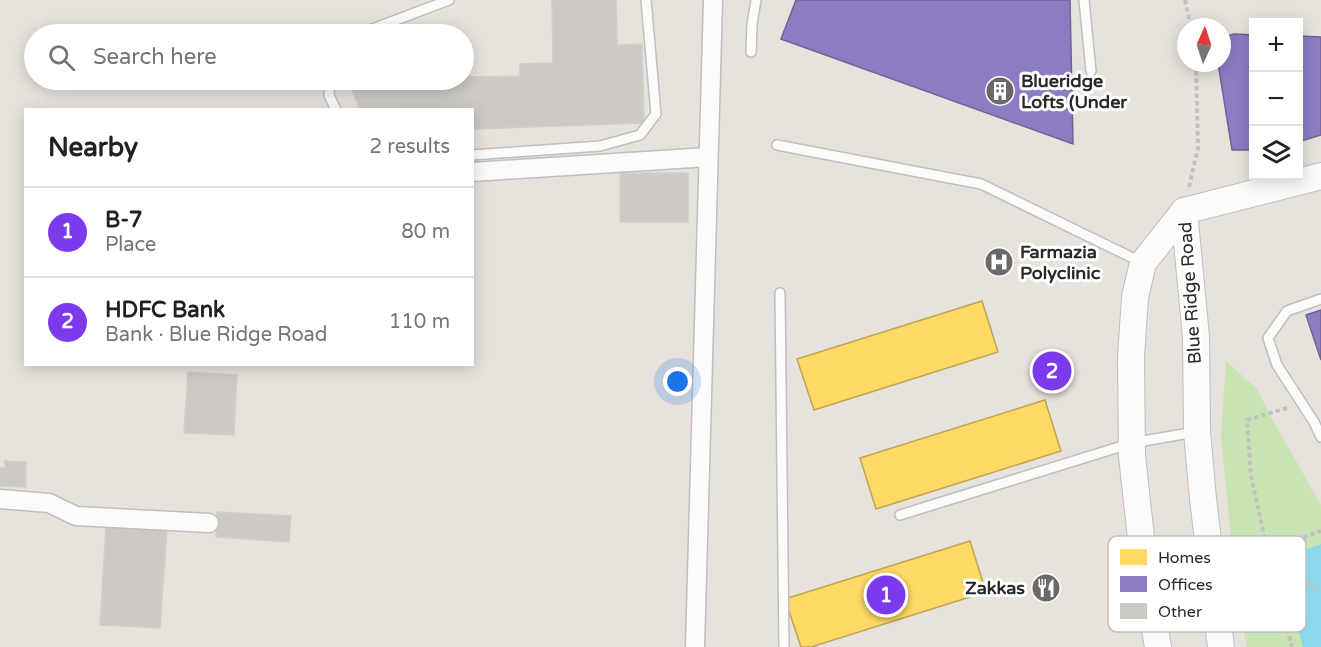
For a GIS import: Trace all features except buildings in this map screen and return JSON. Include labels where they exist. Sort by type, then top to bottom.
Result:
[{"type":"street","points":[[695,647],[712,0]]},
{"type":"street","points":[[474,172],[708,157]]},
{"type":"street","points":[[1184,211],[1321,176]]},
{"type":"street","name":"Blue Ridge Road","points":[[1141,536],[1132,456],[1131,357],[1135,297],[1143,263],[1184,211]]},
{"type":"street","name":"Blue Ridge Road","points":[[1184,211],[1196,337],[1197,432],[1207,536]]},
{"type":"street","points":[[0,499],[49,503],[76,516],[209,523]]},
{"type":"street","name":"Blue Ridge Road","points":[[1155,632],[1158,647]]},
{"type":"street","name":"Blue Ridge Road","points":[[1219,632],[1221,647]]},
{"type":"lane","points":[[385,24],[449,0]]},
{"type":"lane","points":[[474,155],[600,146],[640,135],[656,114],[646,0]]},
{"type":"lane","points":[[751,52],[756,0]]},
{"type":"lane","points":[[1084,0],[1091,71]]},
{"type":"lane","points":[[329,90],[329,95],[335,108]]},
{"type":"lane","points":[[777,144],[981,184],[1143,263]]},
{"type":"lane","points":[[780,293],[784,647]]},
{"type":"lane","points":[[1321,299],[1287,311],[1268,338],[1277,365],[1314,422],[1321,437]]},
{"type":"lane","points":[[900,515],[1132,443],[1197,432]]},
{"type":"path","points":[[1185,0],[1189,18]]},
{"type":"path","points":[[1184,211],[1198,148],[1196,72]]},
{"type":"path","points":[[1264,536],[1251,476],[1247,420],[1302,404]]},
{"type":"path","points":[[1306,536],[1321,531]]},
{"type":"path","points":[[1306,581],[1321,593]]},
{"type":"path","points":[[1288,632],[1292,647]]},
{"type":"green space","points":[[1226,361],[1257,389],[1321,505],[1321,647],[1247,647],[1244,632],[1306,632],[1306,536],[1231,536],[1221,436]]},
{"type":"water","points":[[1321,544],[1321,647],[1303,647],[1299,632],[1306,632],[1306,550]]},
{"type":"place","name":"Blueridge Lofts (Under","points":[[1000,91]]},
{"type":"place","name":"Farmazia Polyclinic","points":[[999,262]]},
{"type":"place","name":"HDFC Bank","points":[[1052,371]]},
{"type":"place","name":"Zakkas","points":[[1046,588]]},
{"type":"place","name":"B-7","points":[[886,595]]}]
